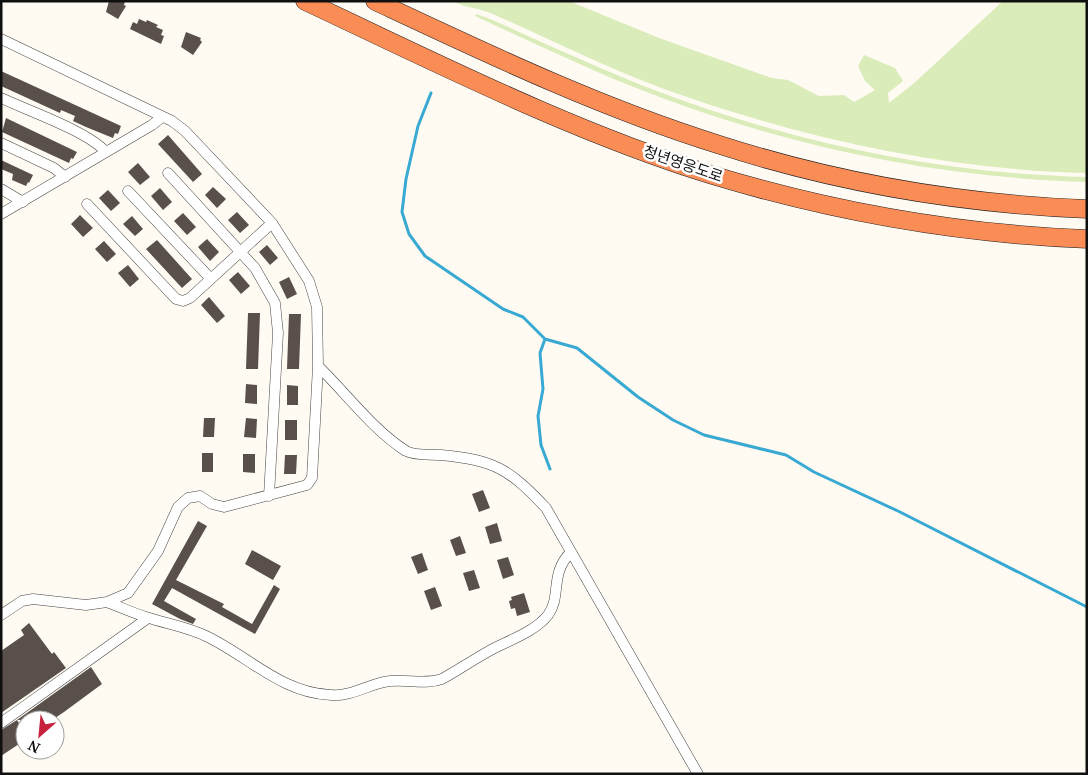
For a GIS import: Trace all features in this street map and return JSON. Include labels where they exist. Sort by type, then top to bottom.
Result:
[{"type":"highway","name":"청년영웅도로","points":[[305,1],[412,52],[636,148],[712,174],[792,196],[874,215],[956,229],[1036,237],[1087,239]]},
{"type":"highway","name":"청년영웅도로","points":[[375,1],[465,43],[646,120],[720,146],[880,186],[960,199],[1087,209]]},
{"type":"street","points":[[1,40],[162,117],[185,130],[272,223],[310,281],[317,307],[318,366],[312,478],[307,485],[224,507],[212,504],[200,496],[188,498],[178,507],[167,534],[138,581],[128,593],[107,602],[66,604],[33,599],[22,601],[1,615]]},
{"type":"street","points":[[1,98],[85,137],[100,145],[106,152]]},
{"type":"street","points":[[1,214],[152,125],[162,117]]},
{"type":"street","points":[[1,143],[54,168],[65,177]]},
{"type":"street","points":[[168,173],[241,252],[266,285],[275,303],[278,318],[269,496]]},
{"type":"street","points":[[1,189],[23,202]]},
{"type":"street","points":[[128,191],[211,279]]},
{"type":"street","points":[[87,204],[176,299],[183,301],[190,298],[272,223]]},
{"type":"street","points":[[318,366],[370,420],[408,452],[472,459],[502,468],[521,481],[546,508],[698,774]]},
{"type":"street","points":[[107,602],[148,618],[189,629],[210,638],[258,669],[296,688],[331,696],[348,694],[385,682],[406,680],[431,683],[442,679],[532,628],[547,616],[553,605],[557,573],[562,561],[571,552]]},
{"type":"street","points":[[1,723],[148,618]]},
{"type":"green space","points":[[453,1],[569,1],[659,38],[772,78],[788,80],[819,96],[844,95],[854,102],[875,90],[865,81],[858,66],[864,55],[895,68],[903,81],[888,93],[889,103],[913,84],[1003,1],[1087,1],[1087,173],[1036,171],[934,159],[834,140],[784,127],[735,113],[643,81],[491,13]]},
{"type":"green space","points":[[476,14],[642,85],[709,110],[761,126],[869,152],[923,162],[977,170],[1087,177],[1087,182],[985,175],[934,168],[884,160],[784,137],[735,123],[633,87],[475,16]]},
{"type":"building","points":[[109,1],[125,1],[124,5],[126,6],[118,19],[106,12]]},
{"type":"building","points":[[139,19],[158,25],[156,27],[163,30],[161,35],[164,36],[161,44],[130,29],[133,22],[137,24]]},
{"type":"building","points":[[186,32],[201,38],[202,42],[193,55],[181,47]]},
{"type":"building","points":[[1,71],[121,126],[118,134],[115,133],[113,138],[86,127],[73,121],[75,116],[61,110],[60,113],[1,86]]},
{"type":"building","points":[[6,118],[77,152],[69,163],[2,132]]},
{"type":"building","points":[[168,135],[202,174],[193,182],[158,144]]},
{"type":"building","points":[[1,160],[33,175],[29,183],[26,186],[12,180],[13,174],[1,169]]},
{"type":"building","points":[[138,163],[150,177],[140,185],[128,172]]},
{"type":"building","points":[[213,187],[226,199],[217,208],[205,195]]},
{"type":"building","points":[[160,188],[172,202],[163,210],[151,196]]},
{"type":"building","points":[[108,190],[120,203],[111,211],[99,198]]},
{"type":"building","points":[[237,212],[249,225],[240,233],[228,220]]},
{"type":"building","points":[[183,213],[196,227],[187,235],[174,221]]},
{"type":"building","points":[[80,215],[93,228],[83,237],[71,224]]},
{"type":"building","points":[[132,216],[143,229],[135,236],[123,224]]},
{"type":"building","points":[[207,239],[219,252],[210,261],[198,247]]},
{"type":"building","points":[[157,240],[192,279],[182,288],[146,249]]},
{"type":"building","points":[[104,241],[116,254],[107,262],[95,249]]},
{"type":"building","points":[[267,245],[278,258],[270,265],[259,252]]},
{"type":"building","points":[[128,265],[139,279],[130,287],[118,273]]},
{"type":"building","points":[[238,272],[250,286],[241,294],[229,280]]},
{"type":"building","points":[[289,277],[297,294],[287,299],[279,282]]},
{"type":"building","points":[[209,297],[225,316],[217,323],[201,305]]},
{"type":"building","points":[[248,313],[260,313],[258,369],[246,369]]},
{"type":"building","points":[[289,314],[301,314],[299,369],[287,369]]},
{"type":"building","points":[[246,384],[257,385],[257,404],[245,403]]},
{"type":"building","points":[[287,385],[298,386],[298,405],[287,405]]},
{"type":"building","points":[[204,418],[215,418],[214,437],[203,437]]},
{"type":"building","points":[[246,418],[257,419],[256,438],[244,437]]},
{"type":"building","points":[[285,420],[297,420],[297,440],[285,440]]},
{"type":"building","points":[[202,453],[213,453],[213,472],[202,472]]},
{"type":"building","points":[[243,454],[255,454],[255,473],[243,472]]},
{"type":"building","points":[[285,455],[297,455],[296,474],[284,474]]},
{"type":"building","points":[[483,490],[490,508],[479,512],[472,494]]},
{"type":"building","points":[[198,521],[207,526],[176,580],[224,604],[222,607],[252,624],[274,585],[280,589],[255,634],[172,588],[164,601],[196,619],[193,624],[152,604]]},
{"type":"building","points":[[497,523],[502,541],[490,544],[485,527]]},
{"type":"building","points":[[460,536],[466,553],[456,556],[450,540]]},
{"type":"building","points":[[252,550],[281,566],[273,580],[245,564]]},
{"type":"building","points":[[422,553],[428,570],[418,574],[411,557]]},
{"type":"building","points":[[508,557],[514,575],[503,579],[497,560]]},
{"type":"building","points":[[474,570],[480,588],[469,591],[463,573]]},
{"type":"building","points":[[435,587],[442,606],[431,610],[424,591]]},
{"type":"building","points":[[524,593],[530,612],[517,616],[515,608],[511,609],[509,601],[512,600],[511,597]]},
{"type":"building","points":[[29,623],[52,654],[54,652],[66,668],[1,713],[1,651],[24,635],[21,630]]},
{"type":"building","points":[[91,667],[102,684],[65,711],[31,710]]},
{"type":"building","points":[[15,721],[15,747],[1,756],[1,730]]},
{"type":"waterway","points":[[431,93],[418,126],[406,179],[402,212],[409,234],[425,256],[503,309],[523,317],[545,339],[577,348],[638,397],[673,420],[704,435],[786,455],[814,472],[900,512],[1087,607]]},
{"type":"waterway","points":[[545,339],[540,353],[543,389],[538,416],[541,445],[550,469]]}]
